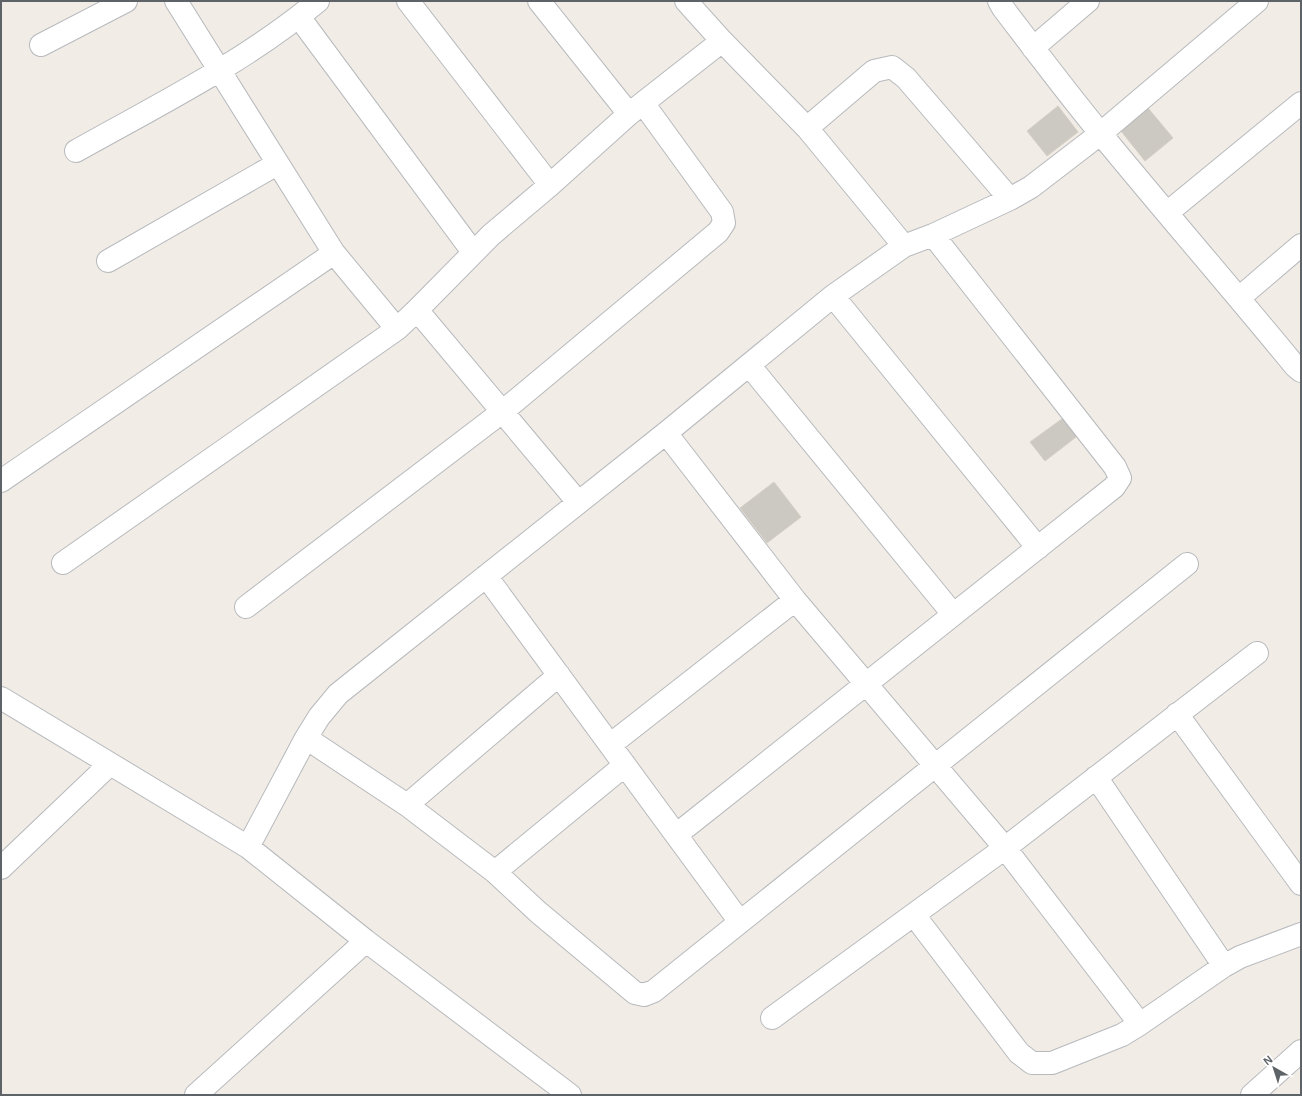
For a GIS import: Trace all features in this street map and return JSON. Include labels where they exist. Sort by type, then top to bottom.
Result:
[{"type":"street","points":[[41,45],[126,1]]},
{"type":"street","points":[[176,1],[334,253],[397,329]]},
{"type":"street","points":[[76,151],[219,71],[299,17],[318,1]]},
{"type":"street","points":[[408,1],[550,185]]},
{"type":"street","points":[[246,607],[502,412],[718,232],[724,223],[722,212],[636,108],[539,1]]},
{"type":"street","points":[[686,1],[722,41],[807,128],[904,246]]},
{"type":"street","points":[[999,1],[1033,48],[1100,134],[1295,366],[1301,371]]},
{"type":"street","points":[[1033,48],[1088,1]]},
{"type":"street","points":[[248,848],[306,738],[319,717],[338,694],[666,433],[834,296],[904,246],[933,235],[1010,199],[1031,187],[1100,134],[1257,1]]},
{"type":"street","points":[[299,17],[473,252]]},
{"type":"street","points":[[63,563],[397,329],[491,235],[550,185],[636,108],[722,41]]},
{"type":"street","points":[[807,128],[874,71],[892,67],[906,78],[1010,199]]},
{"type":"street","points":[[1167,212],[1301,103]]},
{"type":"street","points":[[108,261],[277,164]]},
{"type":"street","points":[[676,835],[1114,487],[1120,478],[1115,467],[933,235]]},
{"type":"street","points":[[1239,298],[1301,245]]},
{"type":"street","points":[[1,481],[334,253]]},
{"type":"street","points":[[834,296],[1038,548]]},
{"type":"street","points":[[417,310],[578,502]]},
{"type":"street","points":[[749,365],[953,614]]},
{"type":"street","points":[[666,433],[795,600],[1005,848],[1140,1024]]},
{"type":"street","points":[[306,738],[407,805],[495,872],[538,912],[635,993],[644,995],[654,991],[1186,564]]},
{"type":"street","points":[[486,576],[740,922]]},
{"type":"street","points":[[610,745],[795,600]]},
{"type":"street","points":[[772,1018],[1005,848],[1257,653]]},
{"type":"street","points":[[407,805],[559,675]]},
{"type":"street","points":[[1,698],[248,848],[366,941],[570,1095]]},
{"type":"street","points":[[1177,714],[1301,884]]},
{"type":"street","points":[[1,868],[110,764]]},
{"type":"street","points":[[495,872],[625,765]]},
{"type":"street","points":[[1096,777],[1224,966]]},
{"type":"street","points":[[914,915],[1019,1053],[1032,1063],[1052,1063],[1122,1035],[1224,966],[1240,957],[1301,934]]},
{"type":"street","points":[[196,1095],[366,941]]},
{"type":"street","points":[[1252,1095],[1301,1050]]},
{"type":"building","points":[[1058,106],[1078,132],[1047,156],[1027,131]]},
{"type":"building","points":[[1148,108],[1173,138],[1145,161],[1121,131]]},
{"type":"building","points":[[1066,416],[1080,434],[1045,461],[1030,442]]},
{"type":"building","points":[[774,482],[801,517],[767,543],[740,508]]}]
